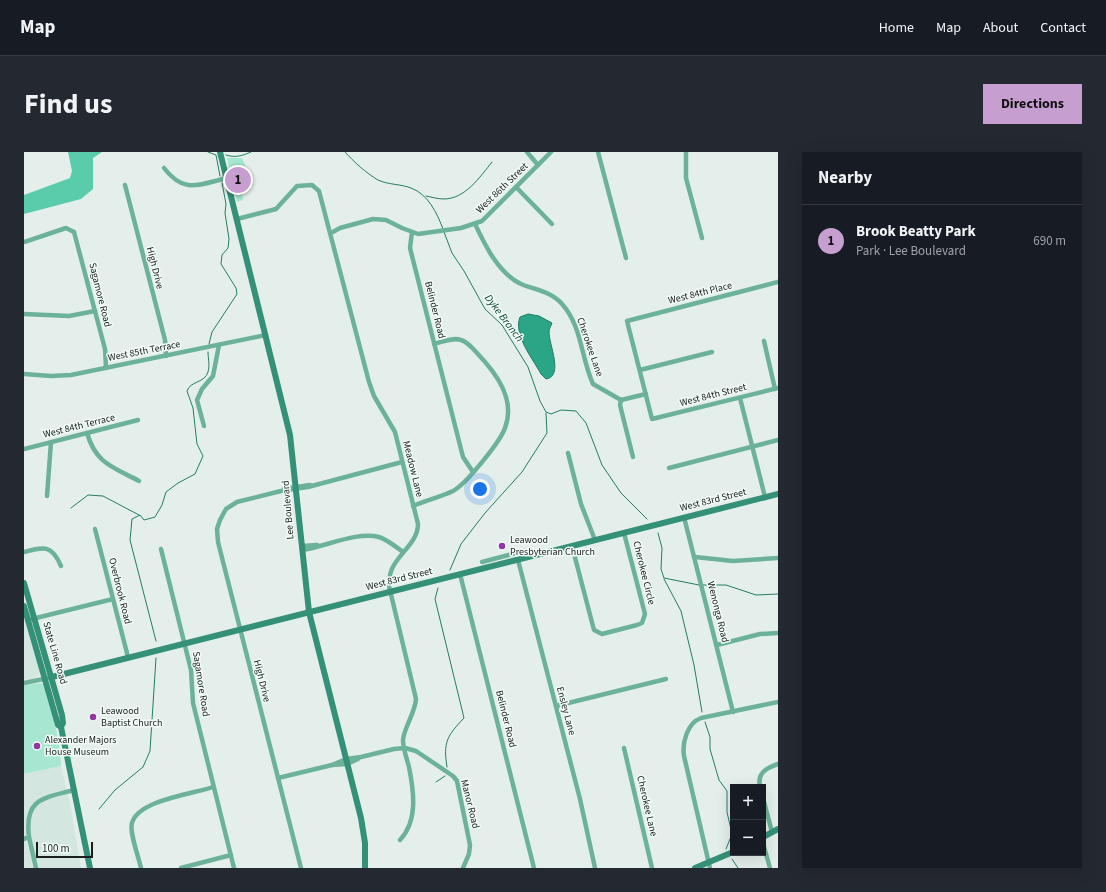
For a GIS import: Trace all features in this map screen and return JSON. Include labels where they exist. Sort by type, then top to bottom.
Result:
[{"type":"street","name":"Lee Boulevard","points":[[220,152],[290,435],[309,612],[363,829],[365,868]]},
{"type":"street","points":[[527,152],[538,165]]},
{"type":"street","name":"West 86th Street","points":[[412,232],[418,234],[434,232],[475,224],[482,221],[551,152]]},
{"type":"street","points":[[598,152],[626,258]]},
{"type":"street","points":[[686,152],[686,178],[702,238]]},
{"type":"street","points":[[164,168],[173,179],[188,187],[227,178]]},
{"type":"street","name":"Meadow Lane","points":[[237,219],[276,209],[285,201],[293,189],[302,184],[307,184],[316,188],[322,196],[371,389],[393,427],[418,531],[392,569],[389,586],[416,699],[414,710],[403,740],[411,779],[413,813],[408,831],[400,840]]},
{"type":"street","name":"High Drive","points":[[125,185],[165,340],[166,356]]},
{"type":"street","points":[[516,188],[552,224]]},
{"type":"street","points":[[331,233],[340,228],[380,219],[391,222],[412,232]]},
{"type":"street","name":"Cherokee Lane","points":[[475,224],[486,248],[507,273],[520,283],[544,291],[562,304],[575,327],[592,384],[621,400]]},
{"type":"street","name":"Sagamore Road","points":[[24,242],[60,230],[70,229],[76,236],[105,349],[106,368]]},
{"type":"street","name":"Belinder Road","points":[[412,232],[410,248],[434,344],[463,457],[473,472]]},
{"type":"street","name":"West 84th Place","points":[[640,370],[627,320],[778,282]]},
{"type":"street","points":[[24,314],[69,316],[95,311]]},
{"type":"street","name":"West 85th Terrace","points":[[24,374],[63,376],[266,335]]},
{"type":"street","points":[[413,506],[453,491],[464,483],[498,441],[504,430],[508,411],[505,395],[500,382],[490,366],[464,341],[456,339],[434,344]]},
{"type":"street","points":[[764,341],[777,388]]},
{"type":"street","points":[[204,426],[197,400],[202,389],[212,376],[219,345]]},
{"type":"street","points":[[633,457],[620,405],[621,400],[646,394],[640,370],[712,352]]},
{"type":"street","name":"West 84th Street","points":[[646,394],[652,419],[777,388]]},
{"type":"street","points":[[740,398],[765,497]]},
{"type":"street","name":"West 84th Terrace","points":[[24,449],[138,420]]},
{"type":"street","points":[[86,433],[91,446],[99,459],[139,482]]},
{"type":"street","points":[[669,468],[778,440]]},
{"type":"street","points":[[47,496],[51,442]]},
{"type":"street","points":[[568,453],[581,504],[595,540]]},
{"type":"street","points":[[296,488],[314,485],[402,462]]},
{"type":"street","name":"High Drive","points":[[296,488],[235,503],[222,516],[218,523],[217,535],[301,868]]},
{"type":"street","name":"West 83rd Street","points":[[24,683],[241,630],[390,591],[778,494]]},
{"type":"street","name":"Wenonga Road","points":[[684,517],[733,712]]},
{"type":"street","name":"Overbrook Road","points":[[95,529],[128,657]]},
{"type":"street","name":"Cherokee Circle","points":[[572,546],[594,630],[602,634],[637,625],[645,619],[624,533]]},
{"type":"street","points":[[302,548],[319,546],[365,536],[373,536],[386,540],[403,552]]},
{"type":"street","points":[[24,552],[41,548],[48,549],[54,553],[61,566]]},
{"type":"street","name":"Sagamore Road","points":[[161,549],[191,670],[193,703],[234,868]]},
{"type":"street","points":[[482,562],[524,551]]},
{"type":"street","points":[[695,557],[733,561],[778,558]]},
{"type":"street","name":"Ensley Lane","points":[[518,560],[587,829],[595,868]]},
{"type":"street","name":"Belinder Road","points":[[460,574],[534,868]]},
{"type":"street","name":"State Line Road","points":[[24,584],[31,619],[63,723],[61,727],[90,868]]},
{"type":"street","points":[[31,619],[113,599]]},
{"type":"street","name":"State Line Road","points":[[24,606],[31,619]]},
{"type":"street","points":[[717,645],[743,638],[778,633]]},
{"type":"street","points":[[556,706],[666,679]]},
{"type":"street","points":[[710,865],[683,752],[690,726],[693,722],[701,718],[778,702]]},
{"type":"street","points":[[278,778],[405,748]]},
{"type":"street","name":"Manor Road","points":[[405,748],[416,751],[453,776],[457,781],[470,844],[469,854],[463,868]]},
{"type":"street","name":"Cherokee Lane","points":[[624,748],[652,868]]},
{"type":"street","points":[[760,784],[760,778],[764,770],[776,765]]},
{"type":"street","points":[[141,868],[132,828],[134,818],[141,810],[154,804],[213,786]]},
{"type":"street","points":[[36,868],[26,838],[29,808],[33,803],[43,797],[74,790]]},
{"type":"street","points":[[766,806],[775,831],[766,836]]},
{"type":"street","points":[[695,868],[710,865],[730,854]]},
{"type":"street","points":[[766,854],[770,868]]},
{"type":"street","points":[[181,868],[231,855]]},
{"type":"shaded area","points":[[68,152],[102,152],[93,158],[93,189],[81,199],[24,214],[24,195],[70,178],[72,171]]},
{"type":"shaded area","points":[[227,158],[242,158],[250,177],[240,182],[243,200],[237,202]]},
{"type":"shaded area","points":[[528,314],[539,316],[552,323],[549,332],[555,366],[551,377],[546,379],[541,374],[521,339],[519,331],[520,317]]},
{"type":"shaded area","points":[[24,615],[40,674],[33,679],[24,681]]},
{"type":"shaded area","points":[[42,683],[44,685],[55,725],[61,756],[61,766],[24,774],[24,685]]},
{"type":"shaded area","points":[[61,766],[70,803],[81,868],[24,868],[24,774]]},
{"type":"waterway","points":[[208,152],[216,155],[220,176]]},
{"type":"waterway","name":"Dyke Branch","points":[[226,155],[238,156],[251,152]]},
{"type":"waterway","name":"Dyke Branch","points":[[345,152],[360,167],[378,180],[417,191],[427,199],[435,211],[443,229]]},
{"type":"waterway","points":[[426,196],[444,199],[459,195],[471,186],[492,162]]},
{"type":"waterway","points":[[209,344],[212,332],[237,294],[236,288],[221,264],[222,255],[228,248],[229,239],[225,213],[226,204],[222,183]]},
{"type":"waterway","name":"Dyke Branch","points":[[444,232],[452,253],[464,271],[485,309],[502,325],[528,367],[540,401],[546,412],[551,414],[561,410],[576,411],[586,423],[602,465],[621,493],[647,519]]},
{"type":"waterway","points":[[156,641],[130,540],[132,519],[140,515],[144,520],[155,517],[162,505],[166,492],[178,483],[195,474],[203,456],[197,444],[193,408],[187,391],[191,385],[206,376],[209,367],[208,352]]},
{"type":"waterway","points":[[450,570],[461,544],[485,513],[522,472],[547,433],[546,413]]},
{"type":"waterway","points":[[71,508],[88,495],[103,496],[139,515]]},
{"type":"waterway","points":[[658,533],[662,548],[661,569],[664,578],[699,585]]},
{"type":"waterway","points":[[664,579],[681,611],[694,665],[702,712]]},
{"type":"waterway","points":[[702,585],[726,585],[756,595],[778,594]]},
{"type":"waterway","points":[[438,588],[435,599],[464,718],[450,735],[446,745],[447,767]]},
{"type":"waterway","points":[[99,809],[115,790],[143,767],[150,751],[156,658]]},
{"type":"waterway","points":[[705,722],[710,737],[710,749],[719,780],[727,791],[727,812],[732,834],[726,849]]},
{"type":"waterway","points":[[436,782],[445,776]]},
{"type":"waterway","points":[[732,859],[738,868]]},
{"type":"place","name":"Brook Beatty Park","points":[[238,180]]},
{"type":"place","name":"Leawood Presbyterian Church","points":[[502,546]]},
{"type":"place","name":"Leawood Baptist Church","points":[[93,717]]},
{"type":"place","name":"Alexander Majors House Museum","points":[[37,746]]}]
